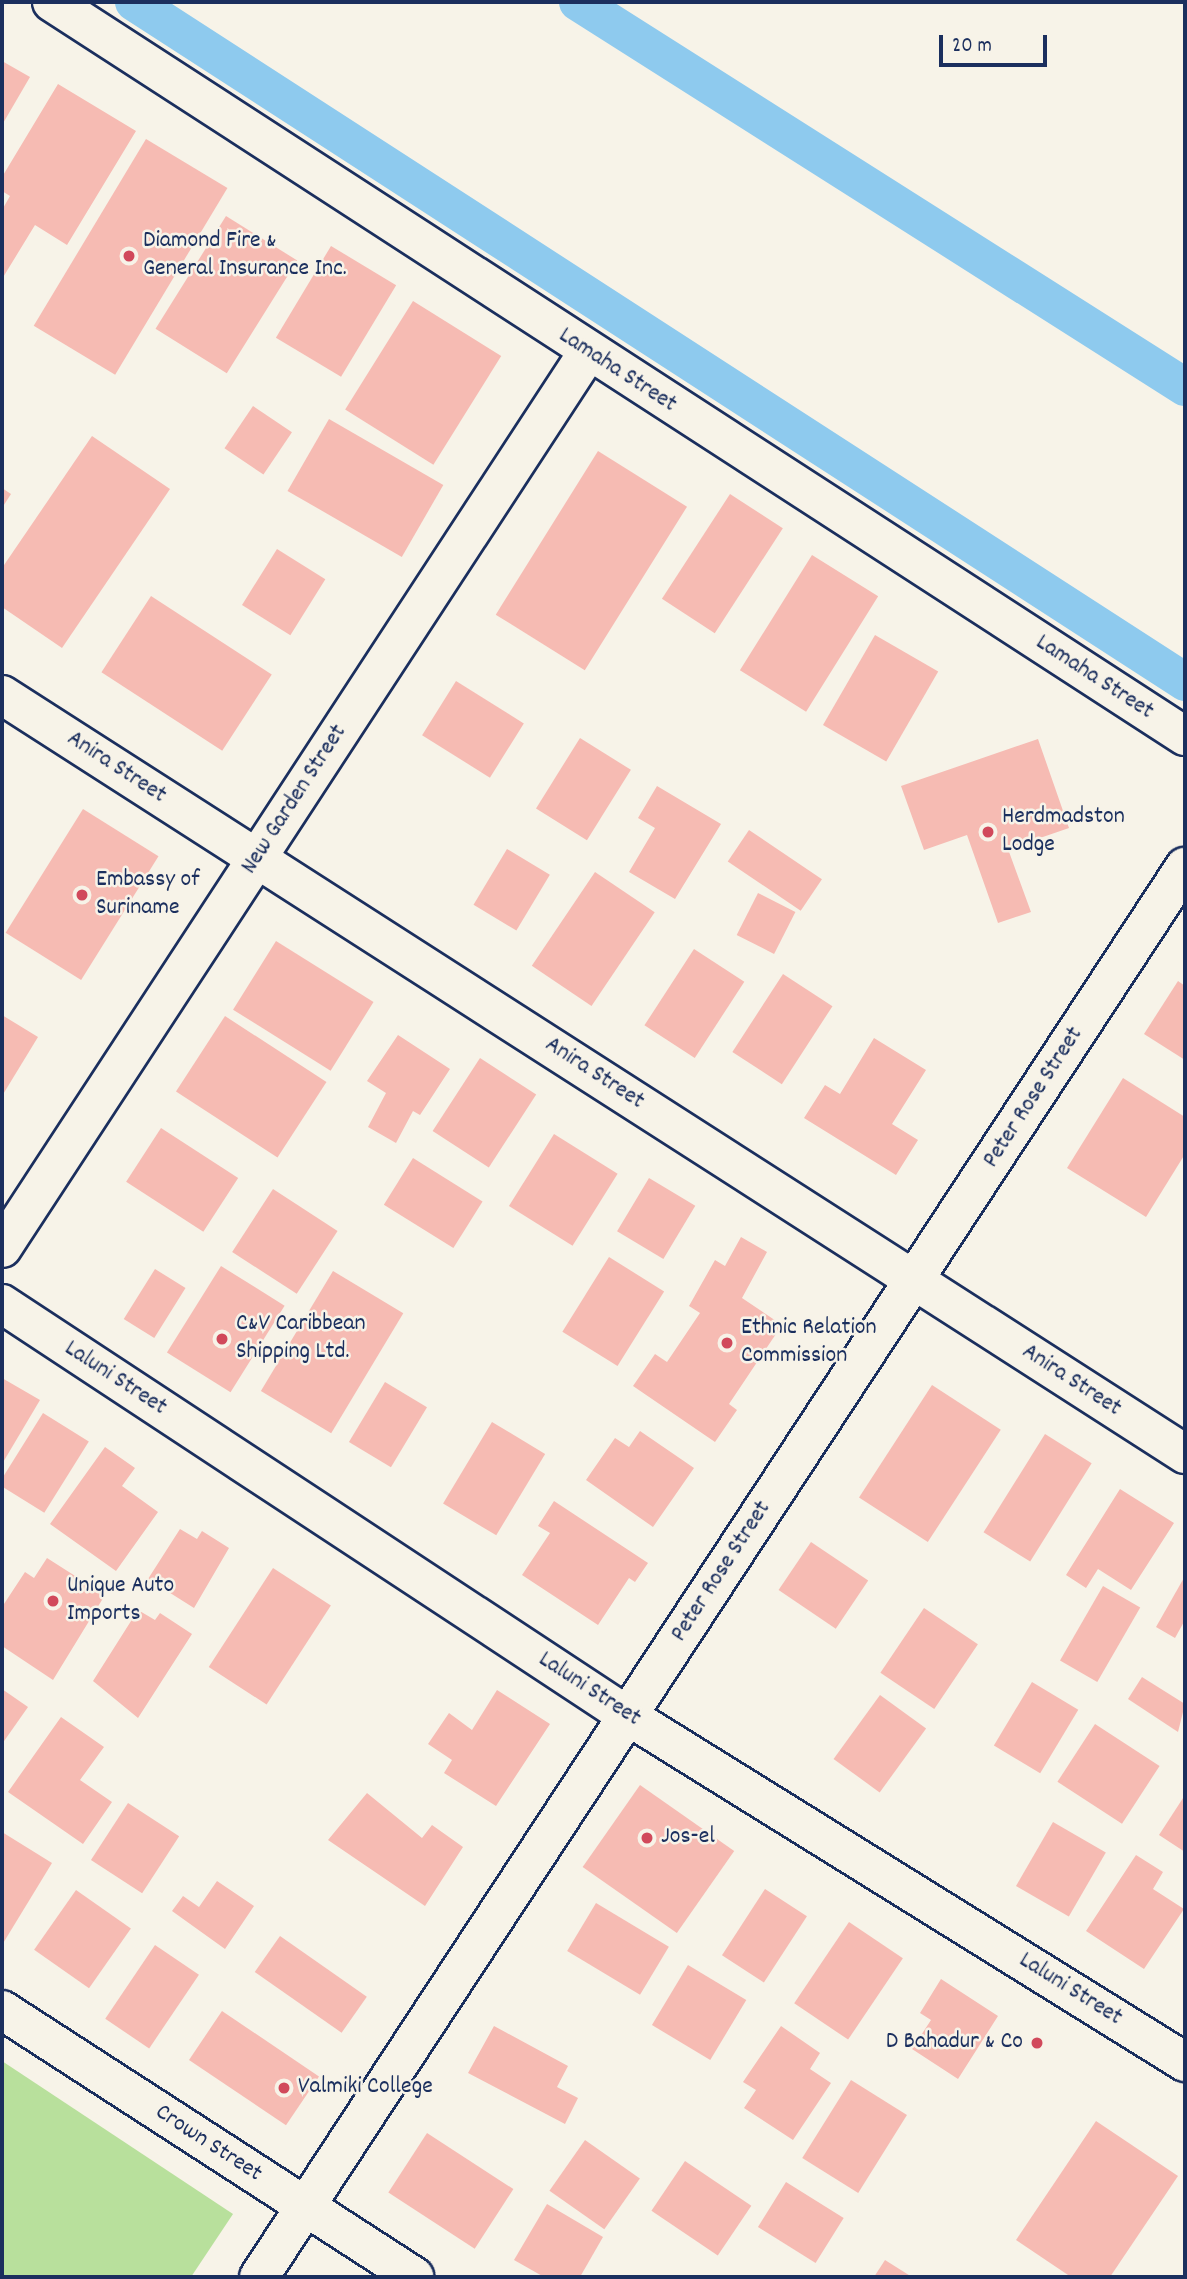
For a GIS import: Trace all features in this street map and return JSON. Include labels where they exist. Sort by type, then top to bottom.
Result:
[{"type":"street","name":"Lamaha Street","points":[[51,2],[1185,736]]},
{"type":"street","name":"New Garden Street","points":[[2,1248],[588,352]]},
{"type":"street","name":"Anira Street","points":[[2,695],[1185,1454]]},
{"type":"street","name":"Peter Rose Street","points":[[260,2277],[1185,867]]},
{"type":"street","name":"Laluni Street","points":[[2,1304],[628,1716],[1185,2062]]},
{"type":"street","name":"Crown Street","points":[[2,2010],[414,2277]]},
{"type":"green space","points":[[2,2061],[233,2214],[191,2277],[2,2277]]},
{"type":"building","points":[[2,61],[30,77],[2,125]]},
{"type":"building","points":[[58,84],[136,131],[67,245],[35,225],[2,279],[2,210],[10,196],[2,191],[2,177]]},
{"type":"building","name":"Diamond Fire & General Insurance Inc.","points":[[146,139],[227,188],[115,375],[34,326]]},
{"type":"building","points":[[226,216],[297,261],[227,373],[156,329]]},
{"type":"building","points":[[331,246],[396,285],[341,377],[276,338]]},
{"type":"building","points":[[413,301],[501,356],[433,465],[345,410]]},
{"type":"building","points":[[253,406],[292,432],[263,475],[224,448]]},
{"type":"building","points":[[329,419],[443,485],[402,557],[288,491]]},
{"type":"building","points":[[92,436],[170,489],[62,648],[2,607],[2,568]]},
{"type":"building","points":[[598,451],[687,507],[585,670],[496,615]]},
{"type":"building","points":[[2,488],[11,494],[2,508]]},
{"type":"building","points":[[730,494],[783,528],[715,633],[662,599]]},
{"type":"building","points":[[277,549],[325,579],[290,635],[242,605]]},
{"type":"building","points":[[812,555],[878,596],[806,712],[740,670]]},
{"type":"building","points":[[151,596],[272,674],[222,751],[101,672]]},
{"type":"building","points":[[875,635],[938,672],[886,762],[823,725]]},
{"type":"building","points":[[456,681],[524,723],[490,778],[422,735]]},
{"type":"building","points":[[580,738],[631,770],[587,840],[536,808]]},
{"type":"building","name":"Herdmadston Lodge","points":[[1038,739],[1069,828],[1008,849],[1031,912],[998,923],[967,835],[924,850],[901,786]]},
{"type":"building","points":[[657,786],[721,824],[675,899],[629,872],[655,828],[638,818]]},
{"type":"building","name":"Embassy of Suriname","points":[[83,809],[158,856],[81,980],[6,933]]},
{"type":"building","points":[[749,830],[822,879],[801,911],[728,862]]},
{"type":"building","points":[[507,849],[550,875],[516,930],[474,905]]},
{"type":"building","points":[[595,872],[655,912],[592,1006],[532,966]]},
{"type":"building","points":[[758,893],[795,912],[774,954],[737,935]]},
{"type":"building","points":[[276,941],[374,1002],[331,1071],[233,1010]]},
{"type":"building","points":[[694,949],[744,982],[695,1058],[644,1025]]},
{"type":"building","points":[[783,974],[832,1006],[782,1084],[732,1052]]},
{"type":"building","points":[[1178,981],[1185,986],[1185,1060],[1144,1034]]},
{"type":"building","points":[[2,1015],[38,1037],[2,1096]]},
{"type":"building","points":[[225,1016],[326,1082],[277,1157],[176,1091]]},
{"type":"building","points":[[398,1035],[450,1069],[420,1115],[413,1111],[396,1143],[368,1127],[386,1093],[367,1081]]},
{"type":"building","points":[[874,1038],[926,1070],[892,1124],[918,1140],[896,1175],[804,1118],[825,1085],[840,1094]]},
{"type":"building","points":[[480,1058],[536,1094],[489,1167],[433,1131]]},
{"type":"building","points":[[1123,1078],[1185,1117],[1185,1154],[1146,1217],[1067,1168]]},
{"type":"building","points":[[161,1128],[238,1178],[203,1232],[126,1182]]},
{"type":"building","points":[[554,1134],[618,1174],[573,1246],[509,1206]]},
{"type":"building","points":[[413,1158],[483,1201],[453,1248],[384,1205]]},
{"type":"building","points":[[649,1178],[695,1206],[663,1259],[617,1231]]},
{"type":"building","points":[[273,1189],[338,1231],[297,1294],[232,1252]]},
{"type":"building","points":[[741,1237],[767,1252],[742,1298],[782,1325],[729,1404],[737,1410],[715,1442],[633,1386],[655,1354],[667,1362],[700,1313],[689,1306],[715,1260],[725,1266]]},
{"type":"building","points":[[609,1257],[664,1291],[617,1366],[562,1332]]},
{"type":"building","points":[[221,1266],[285,1306],[231,1392],[167,1353]]},
{"type":"building","points":[[155,1269],[186,1288],[154,1338],[124,1319]]},
{"type":"building","points":[[333,1271],[403,1313],[331,1433],[261,1391]]},
{"type":"building","points":[[2,1378],[40,1400],[2,1464]]},
{"type":"building","points":[[385,1382],[427,1407],[391,1467],[349,1442]]},
{"type":"building","points":[[932,1385],[1001,1430],[928,1542],[859,1497]]},
{"type":"building","points":[[43,1413],[89,1442],[44,1513],[2,1486],[2,1479]]},
{"type":"building","points":[[492,1422],[545,1454],[496,1535],[443,1503]]},
{"type":"building","points":[[640,1431],[694,1468],[653,1527],[586,1480],[615,1438],[629,1447]]},
{"type":"building","points":[[1045,1434],[1092,1463],[1030,1562],[984,1532]]},
{"type":"building","points":[[105,1447],[135,1468],[122,1486],[158,1512],[116,1571],[50,1524]]},
{"type":"building","points":[[1120,1489],[1174,1523],[1131,1590],[1098,1569],[1086,1588],[1066,1575]]},
{"type":"building","points":[[554,1501],[648,1563],[635,1582],[629,1578],[598,1625],[522,1575],[550,1533],[538,1526]]},
{"type":"building","points":[[180,1529],[197,1539],[202,1531],[229,1548],[194,1608],[148,1579]]},
{"type":"building","points":[[811,1542],[868,1581],[836,1629],[779,1590]]},
{"type":"building","points":[[47,1558],[105,1595],[53,1680],[2,1646],[2,1607],[25,1572],[34,1578]]},
{"type":"building","points":[[273,1568],[331,1606],[267,1705],[209,1667]]},
{"type":"building","points":[[1185,1576],[1185,1620],[1175,1638],[1156,1627]]},
{"type":"building","points":[[1103,1586],[1140,1607],[1097,1682],[1060,1660]]},
{"type":"building","points":[[924,1608],[978,1644],[934,1709],[880,1673]]},
{"type":"building","points":[[138,1610],[155,1620],[160,1613],[192,1634],[138,1718],[93,1681]]},
{"type":"building","points":[[1142,1677],[1185,1704],[1178,1732],[1128,1699]]},
{"type":"building","points":[[1032,1682],[1078,1710],[1040,1773],[994,1745]]},
{"type":"building","points":[[2,1689],[28,1707],[2,1744]]},
{"type":"building","points":[[497,1690],[550,1724],[496,1806],[444,1773],[452,1760],[428,1744],[449,1713],[472,1730]]},
{"type":"building","points":[[880,1695],[926,1729],[880,1792],[834,1759]]},
{"type":"building","points":[[61,1717],[104,1747],[80,1780],[112,1802],[83,1844],[8,1792]]},
{"type":"building","points":[[1095,1724],[1160,1766],[1122,1824],[1057,1782]]},
{"type":"building","points":[[640,1785],[734,1851],[677,1933],[583,1867]]},
{"type":"building","points":[[367,1793],[422,1838],[432,1825],[463,1847],[425,1906],[328,1840]]},
{"type":"building","points":[[1185,1795],[1185,1852],[1159,1835]]},
{"type":"building","points":[[128,1803],[179,1836],[142,1893],[91,1860]]},
{"type":"building","points":[[1053,1822],[1106,1852],[1069,1917],[1016,1886]]},
{"type":"building","points":[[2,1832],[52,1863],[2,1945]]},
{"type":"building","points":[[1136,1855],[1163,1872],[1153,1889],[1184,1909],[1144,1969],[1086,1931]]},
{"type":"building","points":[[217,1881],[254,1906],[225,1949],[172,1911],[183,1896],[199,1907]]},
{"type":"building","points":[[765,1889],[807,1916],[764,1982],[722,1955]]},
{"type":"building","points":[[76,1890],[131,1928],[89,1988],[34,1950]]},
{"type":"building","points":[[596,1903],[669,1947],[640,1995],[567,1951]]},
{"type":"building","points":[[849,1922],[903,1958],[848,2040],[794,2003]]},
{"type":"building","points":[[280,1936],[367,1997],[342,2033],[255,1972]]},
{"type":"building","points":[[155,1945],[199,1975],[149,2048],[105,2019]]},
{"type":"building","points":[[688,1965],[746,2000],[710,2060],[652,2025]]},
{"type":"building","points":[[941,1979],[998,2016],[958,2079],[912,2049],[931,2020],[920,2013]]},
{"type":"building","points":[[222,2011],[319,2076],[286,2125],[189,2060]]},
{"type":"building","points":[[494,2026],[568,2066],[557,2087],[578,2098],[565,2124],[468,2073]]},
{"type":"building","points":[[781,2026],[820,2053],[810,2069],[831,2083],[793,2140],[744,2108],[756,2090],[743,2082]]},
{"type":"building","points":[[851,2080],[907,2115],[858,2193],[802,2158]]},
{"type":"building","points":[[1096,2121],[1178,2176],[1110,2277],[1071,2277],[1016,2240]]},
{"type":"building","points":[[427,2133],[513,2189],[475,2249],[388,2193]]},
{"type":"building","points":[[585,2140],[640,2178],[604,2229],[549,2191]]},
{"type":"building","points":[[685,2161],[751,2206],[718,2255],[651,2211]]},
{"type":"building","points":[[786,2182],[844,2218],[816,2263],[758,2227]]},
{"type":"building","points":[[547,2204],[603,2237],[580,2277],[544,2277],[514,2260]]},
{"type":"building","points":[[885,2260],[912,2277],[874,2277]]},
{"type":"waterway","points":[[134,2],[1185,682]]},
{"type":"waterway","points":[[578,2],[1185,387]]},
{"type":"place","name":"Diamond Fire & General Insurance Inc.","points":[[129,256]]},
{"type":"place","name":"Herdmadston Lodge","points":[[988,832]]},
{"type":"place","name":"Embassy of Suriname","points":[[82,895]]},
{"type":"place","name":"C&V Caribbean Shipping Ltd.","points":[[222,1339]]},
{"type":"place","name":"Ethnic Relation Commission","points":[[727,1343]]},
{"type":"place","name":"Unique Auto Imports","points":[[53,1601]]},
{"type":"place","name":"Jos-el","points":[[647,1838]]},
{"type":"place","name":"D Bahadur & Co","points":[[1037,2043]]},
{"type":"place","name":"Valmiki College","points":[[284,2088]]}]
